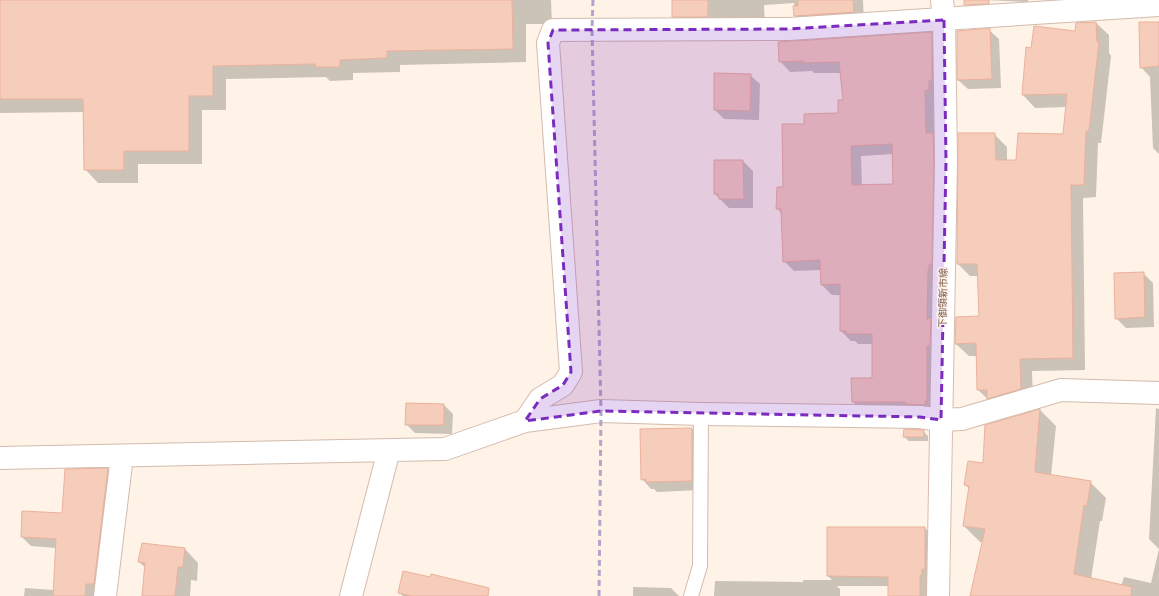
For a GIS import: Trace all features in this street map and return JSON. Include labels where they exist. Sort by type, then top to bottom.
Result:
[{"type":"street","points":[[525,421],[540,399],[563,385],[571,372],[548,43],[553,30],[789,29],[943,10],[1152,4]]},
{"type":"street","name":"下御領新市線","points":[[938,596],[946,161],[943,10]]},
{"type":"street","points":[[0,458],[445,449],[525,421],[601,411],[920,417],[941,420],[962,420],[1061,390],[1159,393]]},
{"type":"street","points":[[351,596],[390,450]]},
{"type":"street","points":[[105,596],[122,456]]},
{"type":"lane","points":[[691,596],[700,566],[701,414]]},
{"type":"highlighted area","points":[[944,20],[946,161],[941,420],[920,417],[601,411],[525,421],[540,399],[563,385],[571,372],[548,43],[553,30],[789,29]]},
{"type":"building","points":[[0,0],[512,0],[513,49],[387,51],[387,58],[340,60],[340,67],[315,67],[315,64],[213,66],[213,96],[189,96],[189,151],[124,151],[124,170],[84,170],[83,99],[0,99]]},
{"type":"building","points":[[672,0],[708,0],[708,17],[672,17]]},
{"type":"building","points":[[798,0],[853,0],[854,12],[794,16],[793,6],[798,6]]},
{"type":"building","points":[[964,0],[989,0],[989,4],[964,5]]},
{"type":"building","points":[[1096,22],[1097,42],[1099,42],[1089,131],[1086,131],[1084,185],[1071,185],[1073,358],[1020,359],[1021,389],[987,399],[987,390],[977,390],[976,343],[955,344],[956,317],[979,316],[977,264],[957,264],[958,133],[995,133],[996,160],[1016,160],[1018,133],[1063,134],[1067,94],[1022,95],[1026,47],[1031,48],[1034,26],[1075,31],[1076,23]]},
{"type":"building","points":[[1139,22],[1159,22],[1159,66],[1140,68]]},
{"type":"building","points":[[990,28],[992,79],[957,80],[957,31]]},
{"type":"building","points":[[932,32],[932,81],[929,81],[929,90],[925,91],[926,133],[933,133],[934,161],[932,264],[929,264],[928,270],[927,319],[931,318],[930,346],[927,346],[927,401],[925,401],[925,405],[905,404],[905,402],[852,402],[851,378],[872,378],[872,334],[846,334],[847,331],[840,331],[840,284],[821,285],[820,260],[783,262],[781,209],[776,209],[777,187],[783,187],[782,124],[804,124],[804,114],[838,113],[838,100],[843,100],[839,62],[779,62],[778,42]],"holes":[[[892,144],[893,184],[852,185],[851,146]]]},
{"type":"building","points":[[714,73],[751,74],[750,111],[714,110]]},
{"type":"building","points":[[714,160],[743,160],[744,199],[719,199],[718,194],[714,194]]},
{"type":"building","points":[[1144,272],[1145,317],[1115,319],[1114,273]]},
{"type":"building","points":[[406,403],[444,404],[444,425],[405,425]]},
{"type":"building","points":[[1040,409],[1035,472],[1091,481],[1087,506],[1084,505],[1074,574],[1132,587],[1131,596],[970,596],[985,529],[963,526],[969,486],[964,485],[968,461],[983,463],[985,425]]},
{"type":"building","points":[[692,428],[692,481],[646,482],[646,479],[641,480],[640,429]]},
{"type":"building","points":[[904,429],[924,430],[924,437],[903,437]]},
{"type":"building","points":[[108,468],[94,584],[86,584],[85,596],[53,596],[56,539],[21,537],[22,511],[62,513],[65,469]]},
{"type":"building","points":[[827,527],[925,527],[925,569],[922,569],[922,575],[920,575],[920,596],[888,596],[888,577],[827,576]]},
{"type":"building","points":[[142,543],[185,548],[183,567],[178,567],[175,596],[142,596],[145,563],[138,562]]},
{"type":"building","points":[[403,571],[430,577],[431,574],[489,588],[488,596],[412,596],[398,593]]},
{"type":"railway","points":[[593,0],[592,30],[601,411],[599,596]]}]
